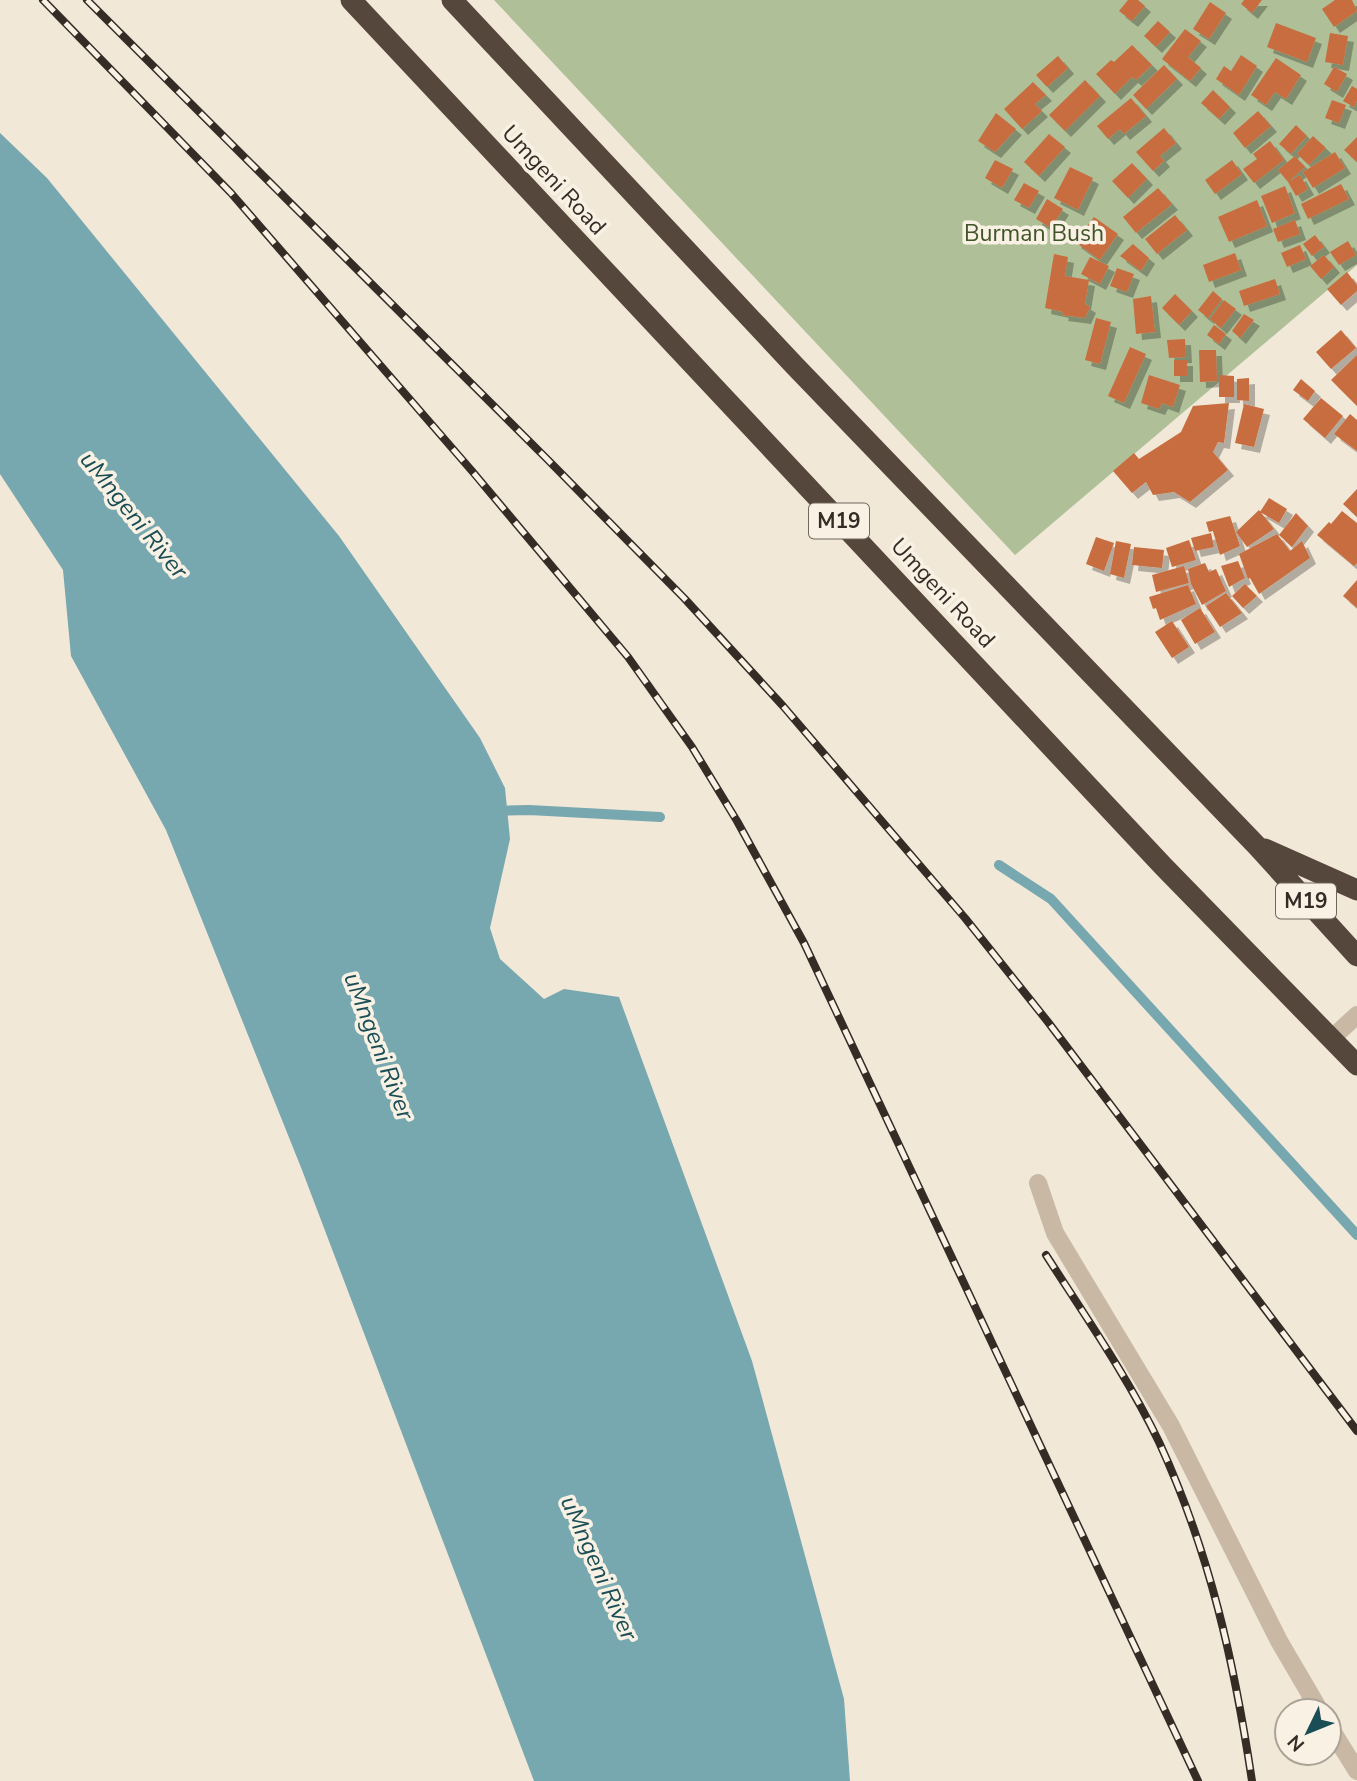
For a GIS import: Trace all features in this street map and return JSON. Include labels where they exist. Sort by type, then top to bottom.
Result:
[{"type":"highway","name":"Umgeni Road","points":[[351,0],[1163,866],[1357,1065]]},
{"type":"highway","name":"Umgeni Road","points":[[452,0],[803,375],[1256,846],[1357,956]]},
{"type":"highway","points":[[1256,846],[1357,890]]},
{"type":"street","points":[[1331,1039],[1357,1015]]},
{"type":"street","points":[[1038,1182],[1055,1233],[1178,1439],[1279,1641],[1312,1697]]},
{"type":"street","points":[[1343,1748],[1357,1771]]},
{"type":"green space","name":"Burman Bush","points":[[494,0],[1357,0],[1357,265],[1015,555]]},
{"type":"water","name":"uMngeni River","points":[[0,133],[47,178],[339,536],[480,738],[505,788],[510,839],[490,928],[500,959],[544,999],[564,989],[619,997],[752,1361],[844,1699],[850,1781],[534,1781],[302,1170],[166,830],[71,656],[63,570],[0,474]]},
{"type":"building","points":[[1128,0],[1138,0],[1145,6],[1132,21],[1119,11]]},
{"type":"building","points":[[1244,0],[1262,0],[1252,13],[1241,4]]},
{"type":"building","points":[[1335,0],[1352,0],[1357,11],[1334,27],[1322,9]]},
{"type":"building","points":[[1210,2],[1226,13],[1209,39],[1193,29]]},
{"type":"building","points":[[1158,21],[1170,32],[1156,47],[1144,36]]},
{"type":"building","points":[[1276,23],[1316,38],[1307,62],[1267,47]]},
{"type":"building","points":[[1185,29],[1201,41],[1188,57],[1201,68],[1190,81],[1162,59]]},
{"type":"building","points":[[1330,33],[1348,36],[1343,65],[1325,62]]},
{"type":"building","points":[[1132,45],[1152,65],[1136,80],[1132,77],[1115,94],[1096,74]]},
{"type":"building","points":[[1241,55],[1257,66],[1239,95],[1216,79],[1224,66],[1231,71]]},
{"type":"building","points":[[1058,56],[1068,68],[1047,87],[1036,75]]},
{"type":"building","points":[[1276,58],[1301,75],[1286,99],[1275,92],[1266,105],[1251,95]]},
{"type":"building","points":[[1164,65],[1177,79],[1146,109],[1133,95]]},
{"type":"building","points":[[1334,67],[1347,74],[1337,92],[1324,84]]},
{"type":"building","points":[[1085,80],[1100,96],[1065,131],[1049,115]]},
{"type":"building","points":[[1033,82],[1046,95],[1035,104],[1042,111],[1022,129],[1004,109]]},
{"type":"building","points":[[1352,86],[1357,89],[1354,107],[1343,101]]},
{"type":"building","points":[[1213,90],[1230,107],[1219,119],[1201,103]]},
{"type":"building","points":[[1131,98],[1146,116],[1124,134],[1120,129],[1108,139],[1097,126]]},
{"type":"building","points":[[1332,100],[1346,105],[1339,123],[1325,118]]},
{"type":"building","points":[[1258,111],[1271,126],[1245,148],[1233,133]]},
{"type":"building","points":[[996,113],[1016,129],[995,152],[978,141]]},
{"type":"building","points":[[1296,125],[1307,136],[1291,154],[1279,144]]},
{"type":"building","points":[[1164,128],[1176,143],[1160,156],[1164,161],[1153,171],[1136,152]]},
{"type":"building","points":[[1049,134],[1065,147],[1039,176],[1024,162]]},
{"type":"building","points":[[1313,136],[1326,148],[1309,165],[1297,154]]},
{"type":"building","points":[[1357,137],[1357,162],[1344,150]]},
{"type":"building","points":[[1270,141],[1284,160],[1254,183],[1243,169],[1257,159],[1253,154]]},
{"type":"building","points":[[1335,152],[1345,168],[1313,188],[1303,172]]},
{"type":"building","points":[[1295,156],[1305,167],[1288,182],[1278,170]]},
{"type":"building","points":[[995,160],[1013,169],[1002,188],[985,178]]},
{"type":"building","points":[[1232,160],[1242,174],[1215,194],[1205,180]]},
{"type":"building","points":[[1132,163],[1147,179],[1128,198],[1112,181]]},
{"type":"building","points":[[1070,167],[1093,178],[1078,210],[1054,198]]},
{"type":"building","points":[[1300,175],[1308,189],[1296,196],[1288,182]]},
{"type":"building","points":[[1024,183],[1039,191],[1029,208],[1014,200]]},
{"type":"building","points":[[1341,184],[1349,199],[1308,219],[1301,204]]},
{"type":"building","points":[[1285,186],[1295,213],[1272,223],[1261,196]]},
{"type":"building","points":[[1158,188],[1172,204],[1136,233],[1123,217]]},
{"type":"building","points":[[1047,199],[1063,209],[1051,228],[1036,219]]},
{"type":"building","points":[[1257,200],[1267,226],[1229,242],[1218,217]]},
{"type":"building","points":[[1175,215],[1187,230],[1157,254],[1145,239]]},
{"type":"building","points":[[1094,217],[1118,234],[1100,260],[1075,242]]},
{"type":"building","points":[[1295,220],[1300,234],[1278,242],[1273,229]]},
{"type":"building","points":[[1315,235],[1324,247],[1312,256],[1303,244]]},
{"type":"building","points":[[1348,241],[1356,255],[1339,265],[1330,252]]},
{"type":"building","points":[[1133,244],[1149,258],[1141,271],[1120,256]]},
{"type":"building","points":[[1300,245],[1306,259],[1287,267],[1281,253]]},
{"type":"building","points":[[1235,253],[1241,270],[1209,282],[1203,265]]},
{"type":"building","points":[[1054,254],[1068,257],[1065,276],[1089,280],[1085,304],[1090,307],[1085,318],[1062,315],[1063,312],[1045,308]]},
{"type":"building","points":[[1324,255],[1334,267],[1321,279],[1310,266]]},
{"type":"building","points":[[1090,257],[1109,266],[1100,284],[1081,274]]},
{"type":"building","points":[[1117,268],[1134,274],[1127,292],[1110,286]]},
{"type":"building","points":[[1347,272],[1357,285],[1357,291],[1341,305],[1327,289]]},
{"type":"building","points":[[1275,279],[1280,294],[1244,306],[1239,291]]},
{"type":"building","points":[[1213,291],[1222,299],[1208,318],[1198,310]]},
{"type":"building","points":[[1175,294],[1192,311],[1179,325],[1162,308]]},
{"type":"building","points":[[1151,296],[1155,332],[1136,334],[1133,299]]},
{"type":"building","points":[[1224,300],[1236,309],[1221,328],[1210,319]]},
{"type":"building","points":[[1244,314],[1254,320],[1240,338],[1232,331]]},
{"type":"building","points":[[1096,318],[1111,322],[1100,364],[1085,360]]},
{"type":"building","points":[[1214,325],[1226,334],[1219,344],[1207,335]]},
{"type":"building","points":[[1341,330],[1356,348],[1331,369],[1316,352]]},
{"type":"building","points":[[1185,339],[1186,357],[1169,358],[1167,340]]},
{"type":"building","points":[[1130,347],[1146,354],[1124,403],[1108,396]]},
{"type":"building","points":[[1199,350],[1216,350],[1217,381],[1200,382]]},
{"type":"building","points":[[1357,355],[1357,406],[1331,380]]},
{"type":"building","points":[[1174,360],[1187,360],[1187,376],[1174,376]]},
{"type":"building","points":[[1149,375],[1180,385],[1173,407],[1162,403],[1159,409],[1141,403]]},
{"type":"building","points":[[1219,375],[1234,376],[1234,397],[1219,397]]},
{"type":"building","points":[[1249,378],[1249,401],[1237,400],[1237,379]]},
{"type":"building","points":[[1301,379],[1315,391],[1308,401],[1293,390]]},
{"type":"building","points":[[1321,398],[1343,416],[1325,438],[1303,419]]},
{"type":"building","points":[[1229,403],[1224,443],[1218,442],[1213,452],[1228,470],[1190,502],[1174,492],[1153,495],[1146,482],[1132,493],[1113,471],[1134,453],[1139,459],[1181,432],[1193,406]]},
{"type":"building","points":[[1244,404],[1264,409],[1254,447],[1235,443]]},
{"type":"building","points":[[1350,414],[1357,420],[1357,451],[1334,434]]},
{"type":"building","points":[[1357,489],[1357,517],[1343,504]]},
{"type":"building","points":[[1269,498],[1287,509],[1279,523],[1260,512]]},
{"type":"building","points":[[1259,510],[1274,529],[1247,547],[1236,532]]},
{"type":"building","points":[[1342,511],[1357,523],[1357,563],[1354,566],[1317,535]]},
{"type":"building","points":[[1296,513],[1308,526],[1292,547],[1279,535]]},
{"type":"building","points":[[1230,516],[1240,546],[1220,555],[1213,531],[1209,532],[1206,522]]},
{"type":"building","points":[[1211,533],[1214,547],[1195,551],[1191,538]]},
{"type":"building","points":[[1277,534],[1290,551],[1302,541],[1310,558],[1259,594],[1250,578],[1248,579],[1239,554]]},
{"type":"building","points":[[1096,537],[1114,543],[1104,571],[1086,564]]},
{"type":"building","points":[[1189,540],[1196,560],[1172,567],[1166,548]]},
{"type":"building","points":[[1116,541],[1131,544],[1124,578],[1110,574]]},
{"type":"building","points":[[1134,547],[1164,550],[1162,568],[1132,565]]},
{"type":"building","points":[[1238,561],[1245,578],[1229,587],[1221,566]]},
{"type":"building","points":[[1205,563],[1209,572],[1216,569],[1226,591],[1202,605],[1191,584],[1188,569]]},
{"type":"building","points":[[1184,566],[1189,583],[1156,592],[1152,575]]},
{"type":"building","points":[[1357,580],[1357,608],[1343,596]]},
{"type":"building","points":[[1245,584],[1257,596],[1243,608],[1232,596]]},
{"type":"building","points":[[1188,585],[1196,604],[1160,620],[1149,597]]},
{"type":"building","points":[[1226,593],[1242,613],[1220,627],[1206,606]]},
{"type":"building","points":[[1200,608],[1215,632],[1195,644],[1181,620]]},
{"type":"building","points":[[1172,621],[1189,647],[1172,658],[1155,632]]},
{"type":"waterway","points":[[495,811],[529,810],[660,817]]},
{"type":"waterway","points":[[999,865],[1051,899],[1357,1235]]},
{"type":"railway","points":[[43,0],[231,193],[472,471],[628,657],[692,747],[737,821],[804,943],[1198,1781]]},
{"type":"railway","points":[[87,0],[548,460],[684,598],[783,706],[965,918],[1048,1022],[1357,1431]]},
{"type":"railway","points":[[1046,1255],[1134,1394],[1177,1484],[1193,1525],[1218,1608],[1237,1693],[1252,1781]]}]
